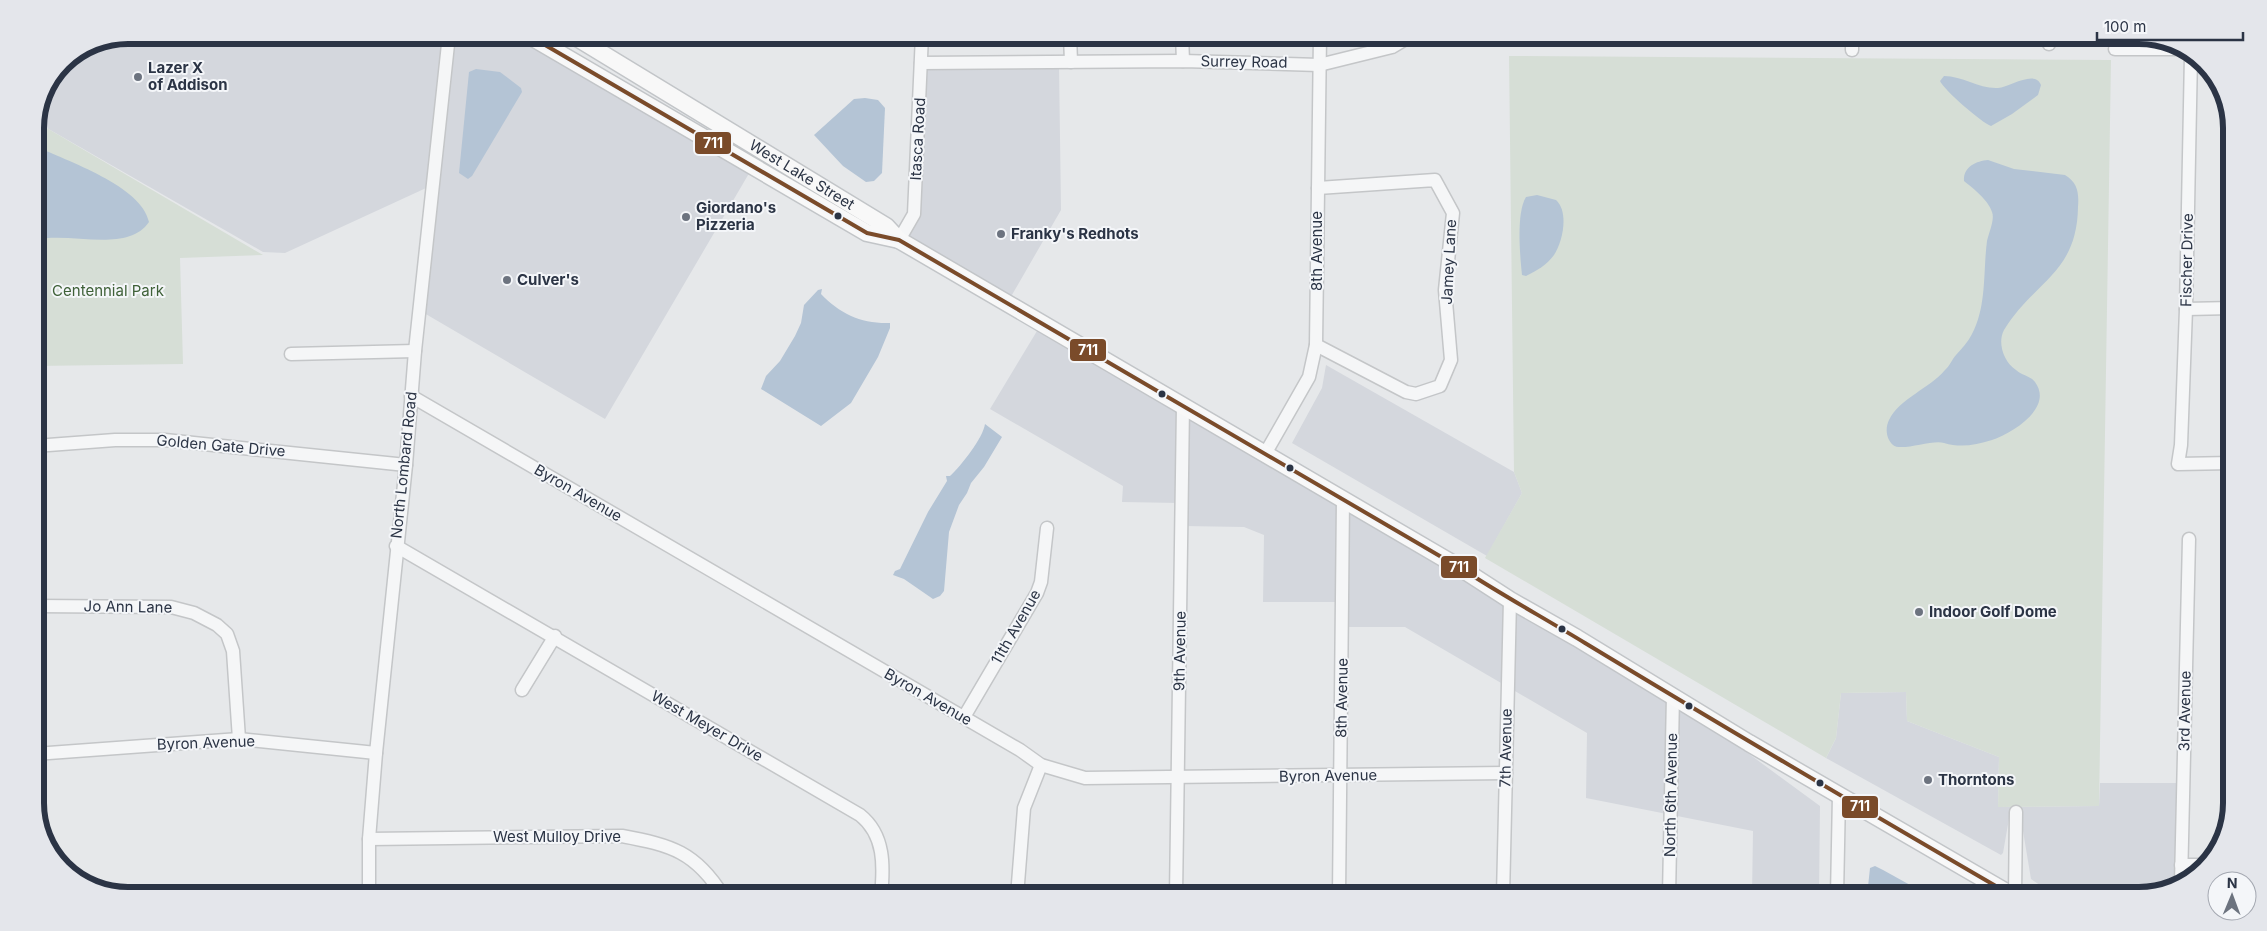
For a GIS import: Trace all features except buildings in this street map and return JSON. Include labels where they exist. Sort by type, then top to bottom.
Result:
[{"type":"main road","name":"West Lake Street","points":[[543,44],[866,233],[899,240]]},
{"type":"main road","name":"West Lake Street","points":[[587,44],[879,222],[899,240],[1470,573],[1510,600],[1673,695],[1746,741],[1998,887]]},
{"type":"street","name":"North Lombard Road","points":[[368,887],[369,839],[376,753],[396,546],[406,465],[415,351],[448,44]]},
{"type":"street","name":"Itasca Road","points":[[899,240],[914,214],[922,44]]},
{"type":"street","points":[[1070,44],[1070,62]]},
{"type":"street","points":[[1182,44],[1183,61]]},
{"type":"street","name":"8th Avenue","points":[[1266,454],[1309,377],[1316,345],[1320,44]]},
{"type":"street","name":"Surrey Road","points":[[921,64],[1183,61],[1320,65],[1392,47],[1397,44]]},
{"type":"street","points":[[1852,44],[1852,50]]},
{"type":"street","points":[[2115,49],[2168,49]]},
{"type":"street","name":"Fischer Drive","points":[[2191,62],[2186,308],[2181,445],[2178,464],[2223,463]]},
{"type":"street","name":"Jamey Lane","points":[[1316,345],[1406,392],[1416,394],[1440,386],[1451,360],[1445,290],[1452,213],[1435,180],[1318,188]]},
{"type":"street","points":[[2186,308],[2223,308]]},
{"type":"street","points":[[291,354],[415,351]]},
{"type":"street","name":"Byron Avenue","points":[[411,396],[1020,750],[1041,765],[1085,778],[1506,773]]},
{"type":"street","name":"9th Avenue","points":[[1176,887],[1176,778],[1180,685],[1183,405]]},
{"type":"street","name":"Golden Gate Drive","points":[[44,445],[115,440],[165,440],[406,465]]},
{"type":"street","name":"8th Avenue","points":[[1340,887],[1343,499]]},
{"type":"street","name":"11th Avenue","points":[[964,718],[1042,582],[1046,528]]},
{"type":"street","name":"3rd Avenue","points":[[2181,876],[2188,539]]},
{"type":"street","name":"West Meyer Drive","points":[[396,546],[555,636],[860,815],[869,822],[877,835],[883,861],[882,887]]},
{"type":"street","name":"7th Avenue","points":[[1503,887],[1510,600]]},
{"type":"street","name":"Jo Ann Lane","points":[[44,606],[171,607],[194,613],[217,625],[227,634],[233,651],[239,739]]},
{"type":"street","points":[[522,690],[555,636]]},
{"type":"street","name":"North 6th Avenue","points":[[1669,887],[1673,695]]},
{"type":"street","name":"Byron Avenue","points":[[44,753],[239,739],[376,753]]},
{"type":"street","points":[[1018,887],[1024,808],[1041,765]]},
{"type":"street","points":[[1837,887],[1839,795]]},
{"type":"street","points":[[2014,887],[2016,812]]},
{"type":"street","name":"West Mulloy Drive","points":[[369,839],[622,836],[653,842],[678,852],[699,864],[716,887]]},
{"type":"street","points":[[2181,865],[2196,865]]},
{"type":"shaded area","points":[[538,44],[751,170],[605,419],[424,313],[437,183],[285,253],[263,252],[45,127],[47,106],[52,91],[61,77],[81,58],[96,50],[112,45]]},
{"type":"shaded area","points":[[923,65],[1059,65],[1061,210],[1009,300],[902,239],[916,214]]},
{"type":"shaded area","points":[[1040,326],[1180,406],[1179,503],[1122,502],[1123,486],[990,409]]},
{"type":"shaded area","points":[[1326,365],[1514,472],[1522,493],[1487,556],[1292,443],[1322,388]]},
{"type":"shaded area","points":[[1185,410],[1670,696],[1820,806],[1819,887],[1752,887],[1753,831],[1586,798],[1587,733],[1405,627],[1341,627],[1341,602],[1263,602],[1264,535],[1244,527],[1184,526]]},
{"type":"shaded area","points":[[1906,692],[1907,721],[1999,757],[1998,807],[2011,807],[2003,853],[2001,855],[1826,758],[1836,738],[1841,693]]},
{"type":"shaded area","points":[[2100,783],[2187,783],[2186,862],[2199,862],[2176,879],[2150,887],[2043,887],[2031,879],[2019,807],[2099,806]]},
{"type":"green space","points":[[1509,56],[2111,60],[2099,806],[1998,807],[1999,757],[1907,721],[1906,692],[1841,693],[1836,738],[1826,758],[1485,558],[1522,493],[1514,472]]},
{"type":"green space","name":"Centennial Park","points":[[44,123],[45,127],[263,255],[180,258],[183,364],[44,366]]},
{"type":"water","points":[[476,69],[500,72],[521,88],[522,92],[472,176],[468,179],[459,173],[469,72]]},
{"type":"water","points":[[1944,76],[1958,78],[1991,88],[2003,87],[2028,79],[2038,80],[2041,85],[2038,95],[2012,114],[1991,126],[1972,113],[1948,91],[1940,81]]},
{"type":"water","points":[[854,99],[878,100],[885,108],[882,173],[874,181],[866,182],[843,166],[814,135]]},
{"type":"water","points":[[44,150],[83,167],[118,186],[133,197],[143,209],[149,222],[139,232],[127,237],[97,240],[44,239]]},
{"type":"water","points":[[1988,160],[2014,169],[2065,175],[2073,181],[2078,193],[2076,230],[2070,248],[2052,275],[2016,313],[2002,335],[2001,341],[2005,357],[2018,372],[2035,382],[2039,392],[2039,401],[2035,410],[2028,418],[2010,432],[1992,440],[1968,445],[1939,442],[1897,447],[1891,443],[1887,433],[1889,420],[1894,412],[1947,368],[1969,340],[1977,323],[1984,288],[1987,241],[1993,215],[1984,199],[1964,181],[1964,176],[1971,166]]},
{"type":"water","points":[[1537,195],[1556,200],[1560,205],[1563,219],[1562,235],[1551,259],[1545,265],[1526,276],[1522,275],[1520,257],[1521,213],[1526,197]]},
{"type":"water","points":[[822,289],[821,294],[844,312],[861,320],[890,323],[890,328],[878,357],[851,403],[821,426],[761,389],[766,376],[780,361],[795,336],[801,323],[804,305],[818,290]]},
{"type":"water","points":[[985,424],[1002,437],[984,467],[971,483],[959,505],[949,532],[944,591],[940,596],[933,599],[904,579],[893,575],[895,571],[900,569],[928,512],[947,481],[946,476],[950,476],[960,466],[976,444]]},
{"type":"water","points":[[1875,866],[1914,887],[1868,887],[1870,868]]},
{"type":"transit line","name":"711","points":[[543,44],[867,233],[899,240],[1462,569],[1745,739],[1998,887]]},
{"type":"place","name":"Lazer X of Addison","points":[[138,77]]},
{"type":"place","name":"Giordano's Pizzeria","points":[[686,217]]},
{"type":"place","name":"Franky's Redhots","points":[[1001,234]]},
{"type":"place","name":"Culver's","points":[[507,280]]},
{"type":"place","name":"Indoor Golf Dome","points":[[1919,612]]},
{"type":"place","name":"Thorntons","points":[[1928,780]]}]
